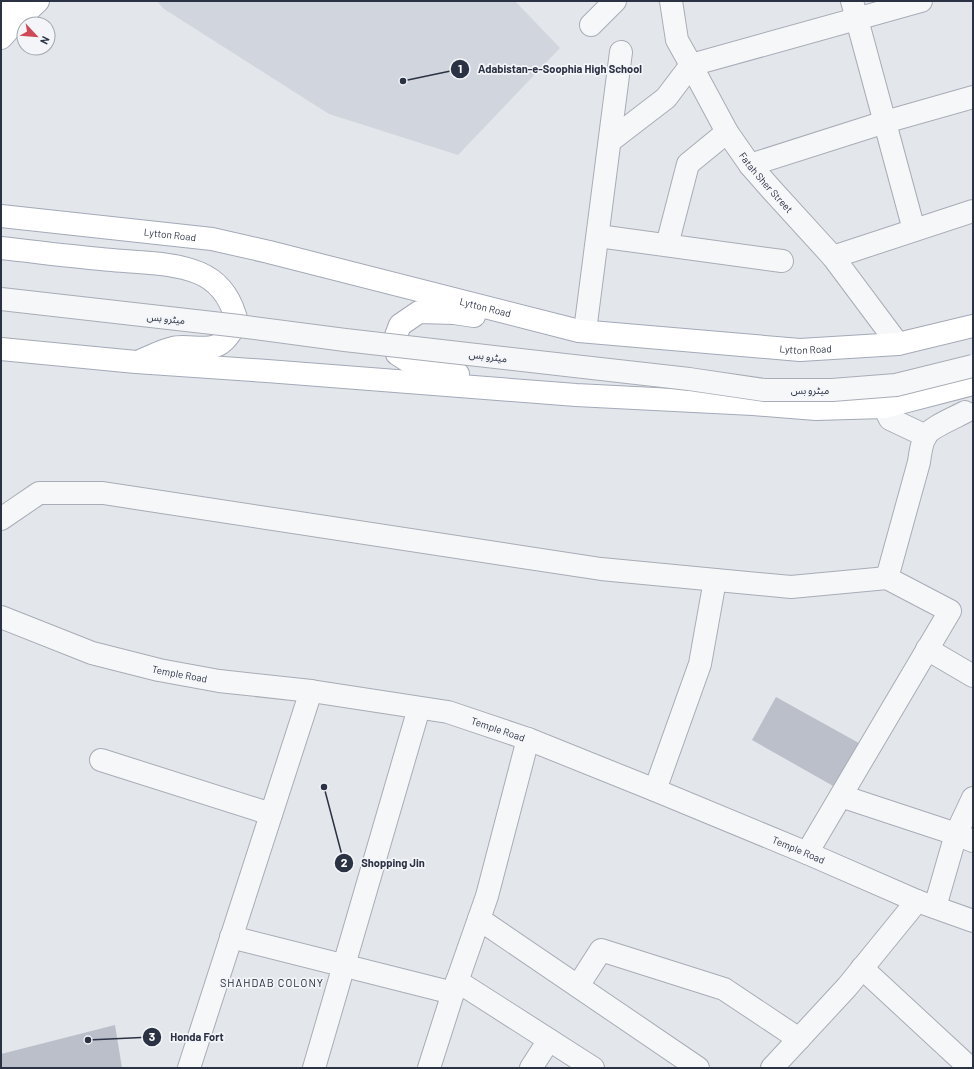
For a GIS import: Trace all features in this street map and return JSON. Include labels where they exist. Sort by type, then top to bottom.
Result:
[{"type":"main road","points":[[1,13],[14,1]]},
{"type":"main road","points":[[1,38],[10,27],[38,1]]},
{"type":"main road","points":[[1,204],[10,217]]},
{"type":"main road","name":"Lytton Road","points":[[10,217],[212,240],[270,252],[582,331],[800,350],[898,344],[973,326]]},
{"type":"main road","points":[[1,248],[175,266],[199,273],[212,280],[226,294],[236,318],[233,329],[219,344],[213,347],[174,348],[136,362]]},
{"type":"main road","points":[[576,395],[435,370],[411,362],[397,354],[394,341],[400,324],[420,312],[454,313],[582,331]]},
{"type":"main road","points":[[1,349],[136,362],[576,395],[752,404],[816,409],[884,407],[973,384]]},
{"type":"street","points":[[591,25],[615,1]]},
{"type":"street","name":"Fatah Sher Street","points":[[670,1],[676,40],[727,132],[750,165],[833,257],[898,344]]},
{"type":"street","points":[[610,140],[666,98],[691,65],[854,10],[921,1]]},
{"type":"street","points":[[854,10],[914,230]]},
{"type":"street","points":[[582,331],[598,236],[621,52]]},
{"type":"street","points":[[750,165],[885,122],[973,97]]},
{"type":"street","points":[[667,245],[688,164],[727,132]]},
{"type":"street","points":[[833,257],[973,211]]},
{"type":"street","points":[[598,236],[782,260]]},
{"type":"street","name":"میٹرو بس","points":[[1,299],[689,379],[764,390],[832,390],[896,385],[973,366]]},
{"type":"street","points":[[887,578],[922,446],[926,436],[938,426],[969,416],[946,391]]},
{"type":"street","points":[[884,407],[890,419],[926,436]]},
{"type":"street","points":[[1,519],[39,493],[103,493],[601,569],[791,587],[887,578],[950,611],[807,853]]},
{"type":"street","points":[[655,790],[700,664],[715,580]]},
{"type":"street","name":"Temple Road","points":[[1,617],[92,653],[159,670],[219,681],[311,691],[448,712],[528,739],[807,853],[926,904],[973,921]]},
{"type":"street","points":[[927,649],[973,676]]},
{"type":"street","points":[[189,1068],[311,691]]},
{"type":"street","points":[[314,1068],[420,708]]},
{"type":"street","points":[[429,1068],[455,987],[487,896],[528,739]]},
{"type":"street","points":[[101,760],[271,814]]},
{"type":"street","points":[[841,796],[964,838]]},
{"type":"street","points":[[772,1068],[847,987],[862,968],[926,904],[964,838],[973,798]]},
{"type":"street","points":[[479,919],[698,1068]]},
{"type":"street","points":[[231,937],[344,965],[455,987],[549,1040],[593,1068]]},
{"type":"street","points":[[578,986],[601,950],[724,989],[799,1039]]},
{"type":"street","points":[[862,968],[970,1068]]},
{"type":"street","points":[[531,1068],[549,1040]]},
{"type":"shaded area","points":[[157,1],[515,1],[560,48],[458,155],[329,114],[164,9]]},
{"type":"building","points":[[776,697],[866,747],[842,791],[752,740]]},
{"type":"building","points":[[115,1025],[122,1068],[1,1068],[1,1054]]},
{"type":"place","name":"Adabistan-e-Soophia High School","points":[[403,81]]},
{"type":"place","name":"Shopping Jin","points":[[324,787]]},
{"type":"place","name":"Honda Fort","points":[[88,1040]]},
{"type":"district","name":"SHAHDAB COLONY","points":[[272,983]]}]
